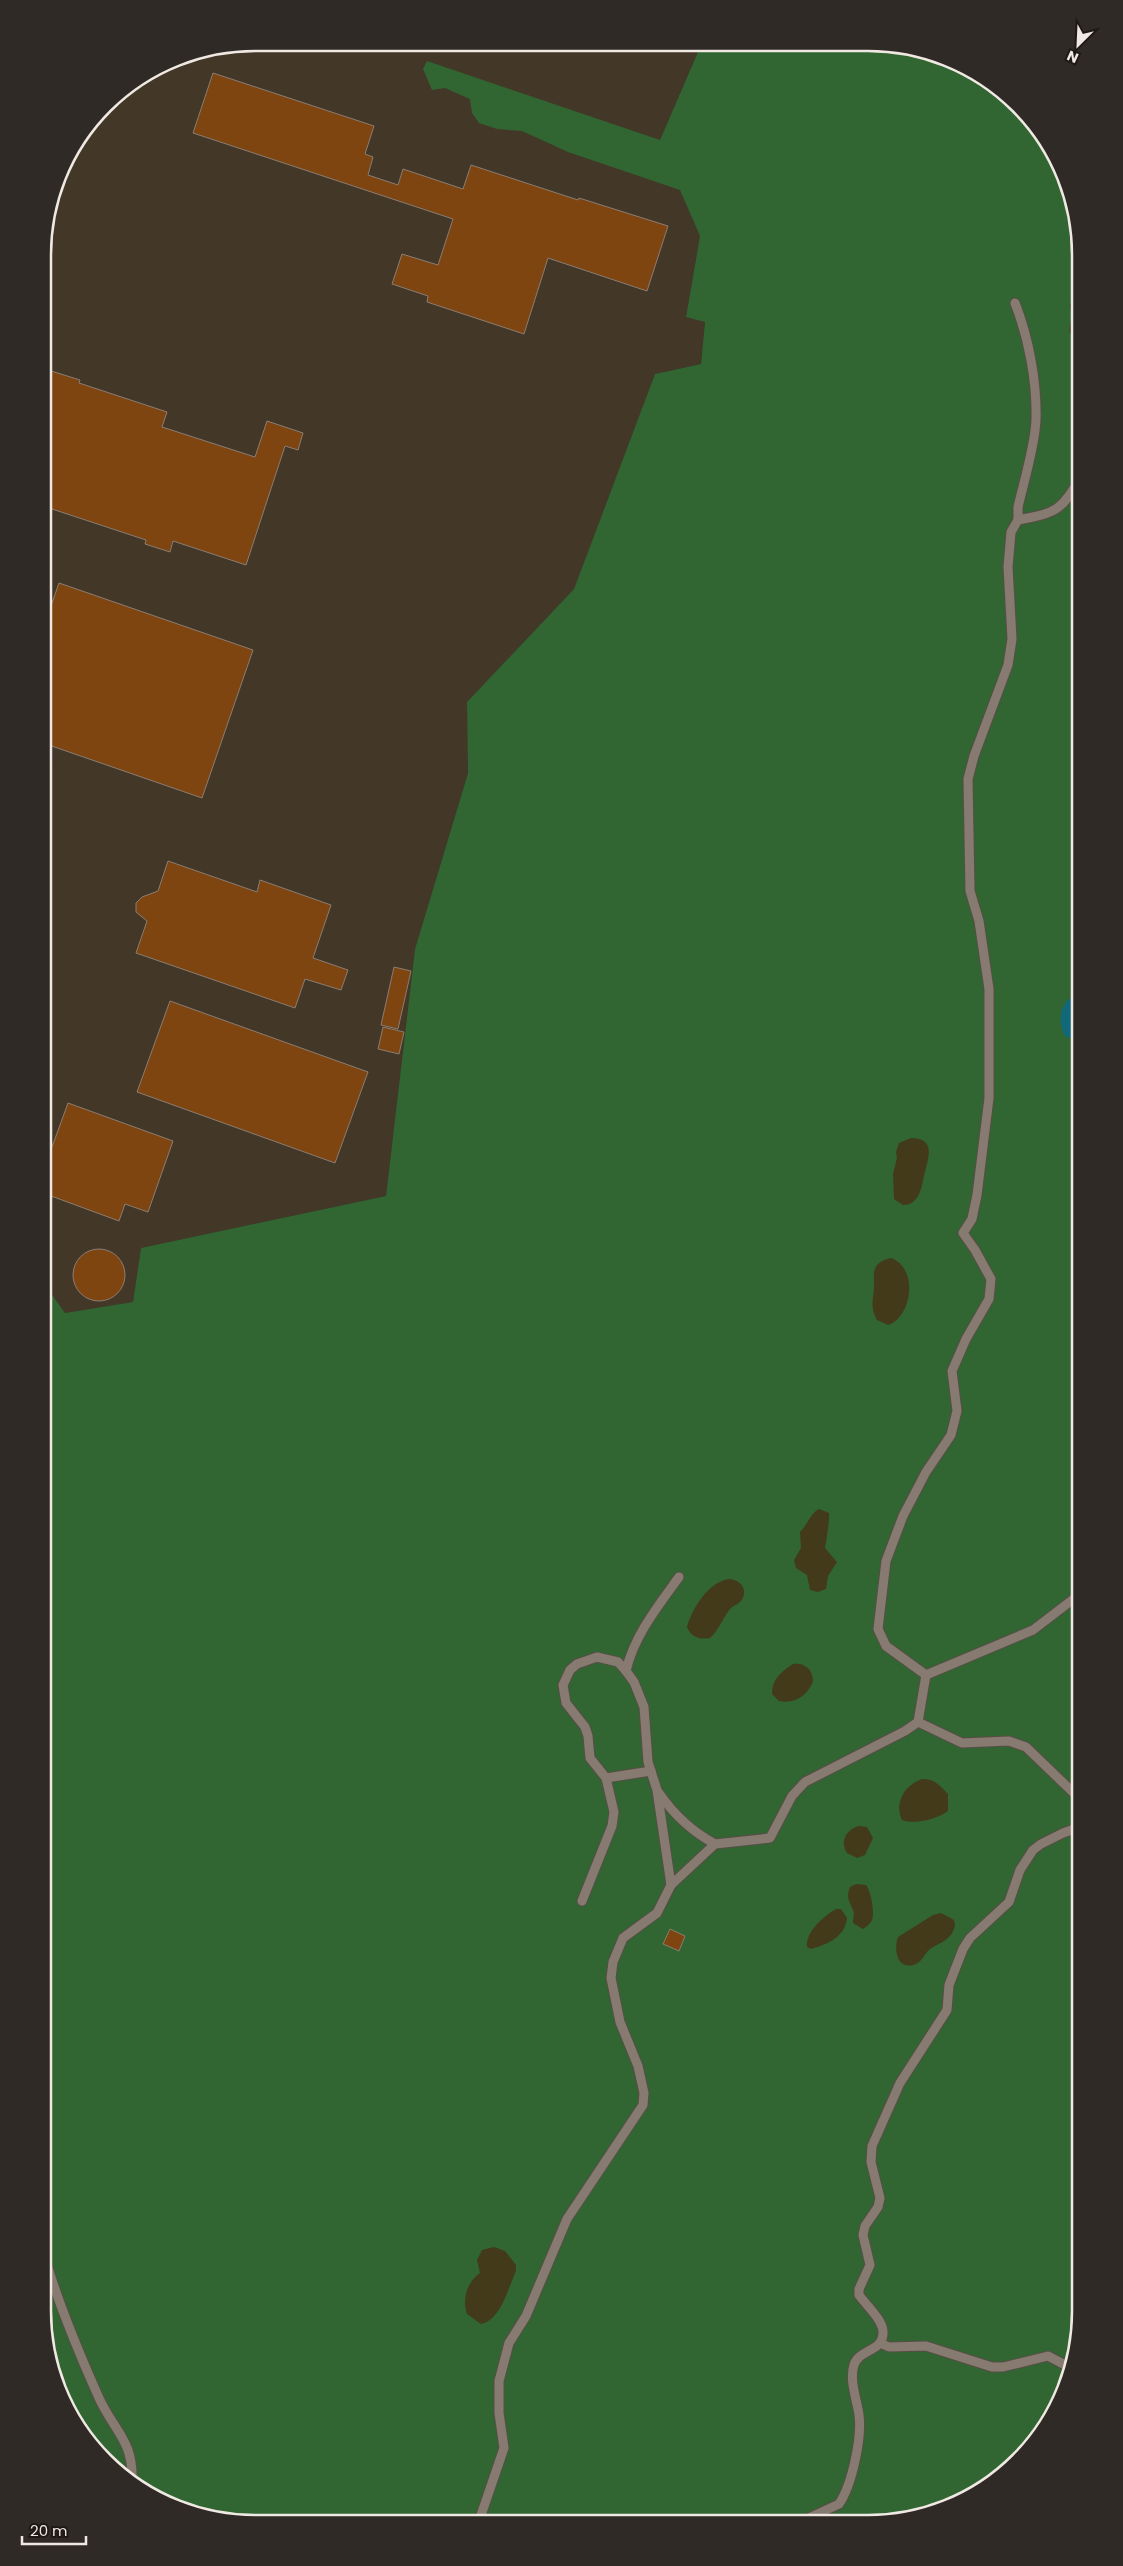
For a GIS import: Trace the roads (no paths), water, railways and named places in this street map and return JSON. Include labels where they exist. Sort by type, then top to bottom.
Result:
[{"type":"lane","points":[[926,1675],[886,1646],[878,1629],[886,1561],[903,1516],[926,1472],[951,1435],[957,1411],[952,1371],[966,1339],[990,1299],[991,1279],[975,1250],[962,1233],[972,1220],[977,1195],[989,1098],[989,989],[978,921],[970,891],[968,779],[974,756],[1008,665],[1012,639],[1008,567],[1011,532],[1018,520],[1018,507],[1036,422],[1026,330],[1016,303]]},
{"type":"lane","points":[[1018,520],[1050,514],[1068,500],[1072,493]]},
{"type":"lane","points":[[626,1671],[637,1641],[678,1577]]},
{"type":"lane","points":[[926,1675],[1033,1630],[1072,1600]]},
{"type":"lane","points":[[582,1901],[612,1826],[614,1812],[606,1778],[590,1758],[588,1736],[566,1703],[563,1685],[570,1670],[577,1664],[597,1657],[618,1662],[634,1682],[644,1707],[648,1762],[657,1790],[671,1885]]},
{"type":"lane","points":[[481,2515],[504,2448],[499,2413],[499,2381],[509,2343],[526,2316],[567,2219],[633,2124],[643,2105],[644,2093],[638,2066],[618,2014],[611,1978],[613,1962],[623,1938],[657,1912],[671,1885],[716,1844],[770,1838],[792,1796],[805,1782],[905,1731],[918,1722],[926,1675]]},
{"type":"lane","points":[[918,1722],[962,1743],[1009,1741],[1026,1747],[1072,1791]]},
{"type":"lane","points":[[606,1778],[651,1771]]},
{"type":"lane","points":[[657,1790],[679,1818],[692,1830],[716,1844]]},
{"type":"lane","points":[[816,2515],[840,2504],[849,2485],[858,2436],[859,2418],[853,2377],[854,2366],[858,2358],[880,2343],[883,2335],[883,2327],[859,2295],[859,2289],[870,2266],[863,2235],[865,2226],[878,2207],[880,2198],[871,2162],[872,2146],[900,2083],[947,2010],[949,1985],[962,1949],[970,1938],[1009,1902],[1020,1870],[1033,1850],[1062,1833],[1072,1830]]},
{"type":"lane","points":[[51,2278],[100,2399],[128,2445],[131,2473]]},
{"type":"lane","points":[[880,2343],[889,2347],[926,2346],[992,2367],[1003,2368],[1048,2356],[1065,2365]]},
{"type":"water","points":[[1072,998],[1072,1039],[1065,1036],[1061,1021],[1062,1010],[1067,1001]]}]
